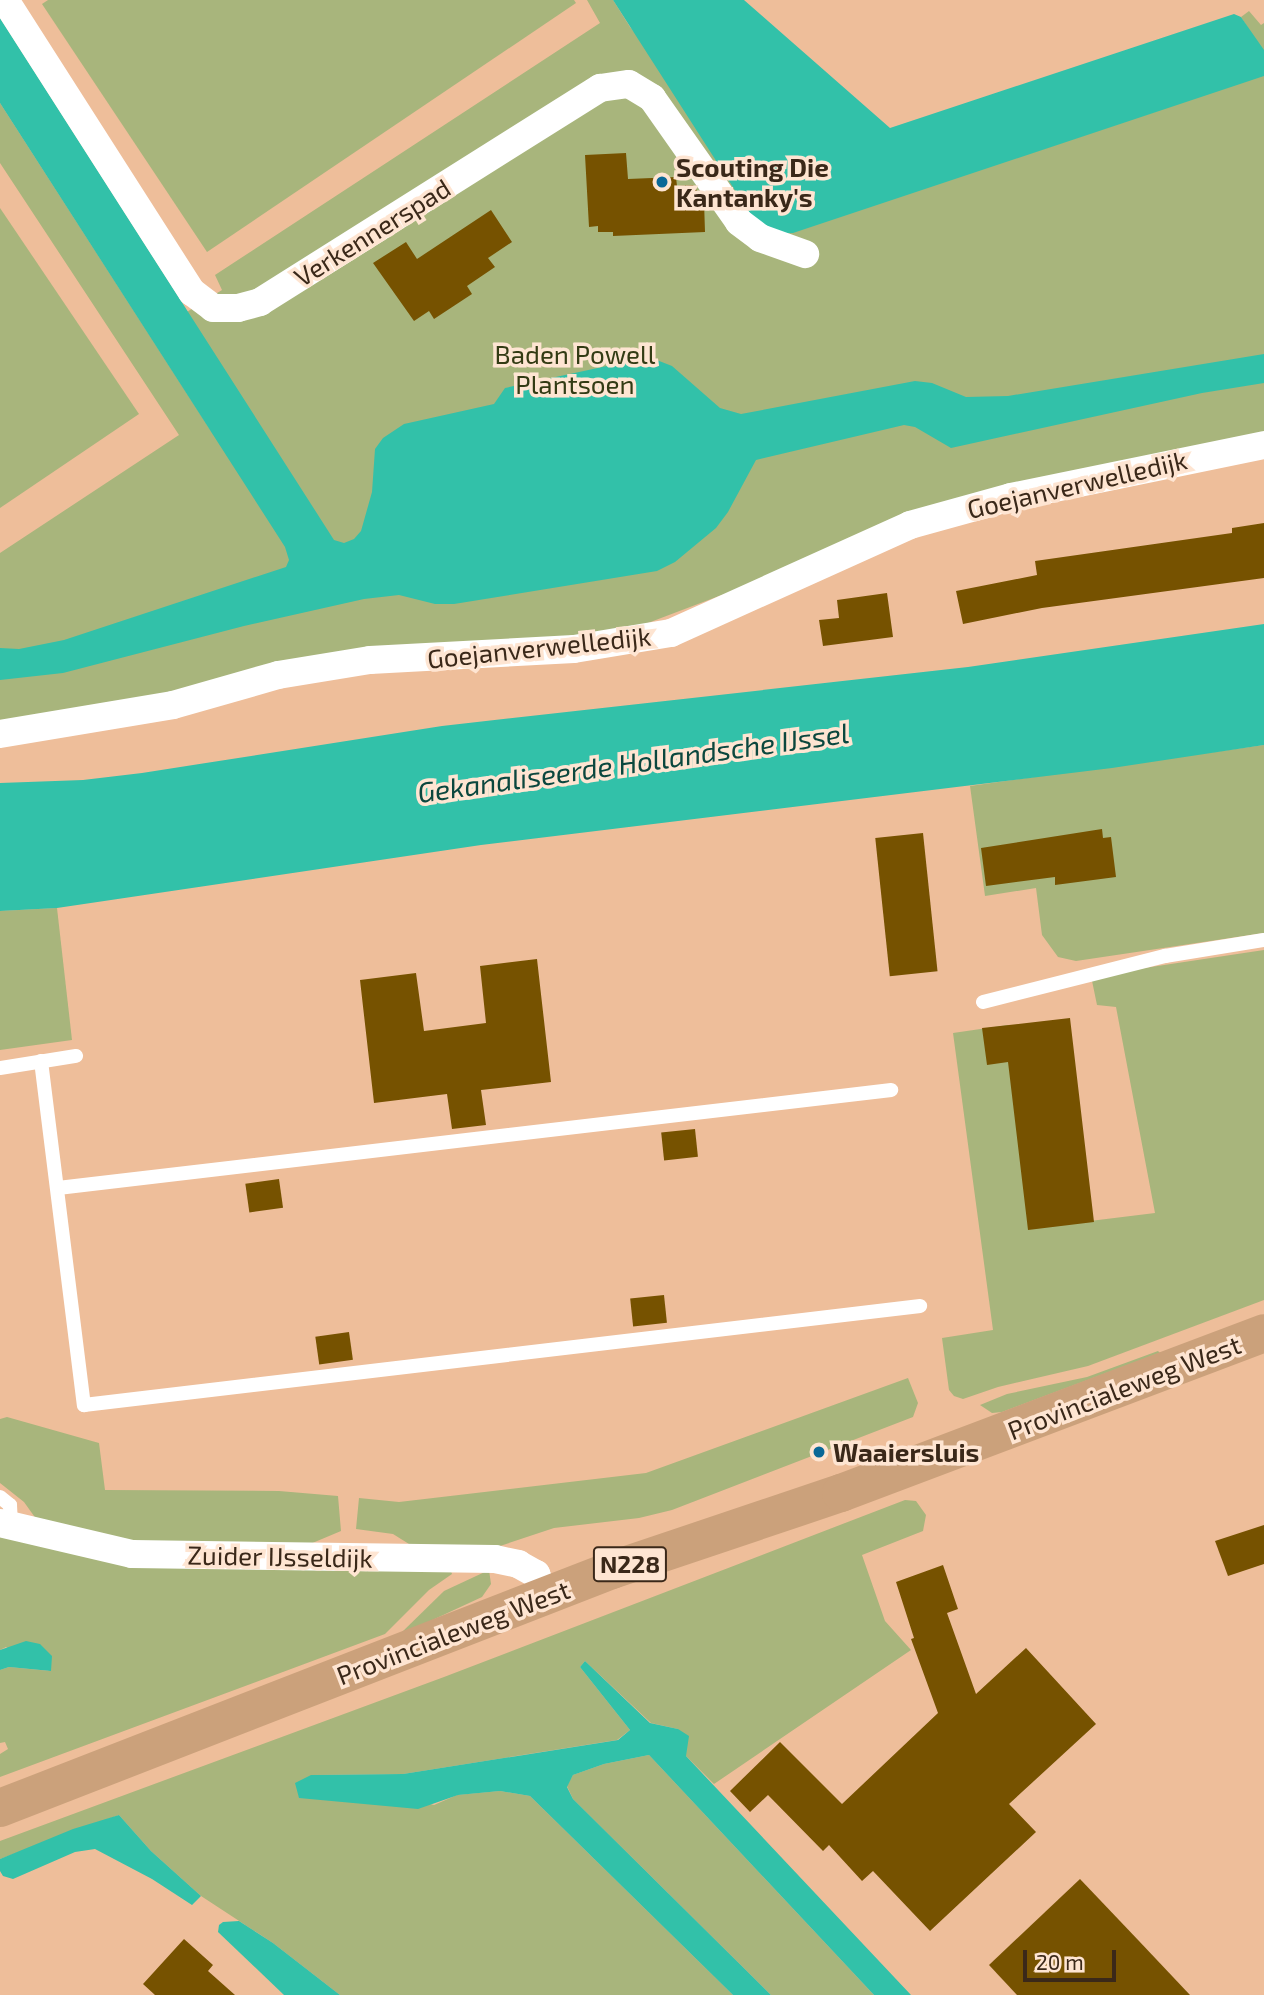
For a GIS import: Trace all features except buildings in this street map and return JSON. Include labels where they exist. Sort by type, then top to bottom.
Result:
[{"type":"main road","name":"Provincialeweg West","points":[[0,1808],[611,1570],[903,1471],[1094,1395],[1264,1333]]},
{"type":"street","name":"Verkennerspad","points":[[5,0],[192,292],[214,308],[238,308],[260,302],[600,88],[629,84],[652,98],[739,222],[760,238],[806,254]]},
{"type":"street","name":"Goejanverwelledijk","points":[[0,734],[173,705],[278,675],[370,660],[574,649],[671,633],[910,525],[1011,497],[1264,445]]},
{"type":"street","name":"Zuider IJsseldijk","points":[[5,1525],[132,1554],[495,1559],[518,1564],[536,1574],[545,1596]]},
{"type":"lane","points":[[983,1002],[1165,957],[1264,940]]},
{"type":"lane","points":[[0,1068],[76,1056]]},
{"type":"lane","points":[[41,1061],[84,1405],[920,1306]]},
{"type":"lane","points":[[58,1188],[891,1090]]},
{"type":"lane","points":[[0,1497],[10,1505],[5,1525]]},
{"type":"green space","points":[[48,0],[574,0],[576,3],[207,252],[42,4]]},
{"type":"green space","name":"Baden Powell Plantsoen","points":[[587,0],[613,0],[630,27],[788,223],[1250,31],[1241,17],[1249,11],[1261,25],[1264,23],[1264,440],[1202,447],[719,596],[640,626],[0,731],[0,553],[179,435],[0,163],[0,103],[211,431],[174,320],[222,290],[215,275],[600,23]]},
{"type":"green space","points":[[0,208],[139,414],[0,508]]},
{"type":"green space","points":[[1264,745],[1264,933],[1076,961],[1058,957],[1042,935],[1036,888],[985,896],[970,786]]},
{"type":"green space","points":[[57,908],[72,1040],[0,1050],[0,911]]},
{"type":"green space","points":[[1264,950],[1264,1300],[1088,1366],[998,1387],[963,1399],[954,1396],[949,1390],[942,1338],[993,1330],[953,1033],[1008,1025],[1033,1228],[1155,1213],[1116,1007],[1097,1005],[1091,976]]},
{"type":"green space","points":[[1158,1351],[1160,1353],[1002,1412],[992,1413],[980,1405],[1007,1394],[1087,1377]]},
{"type":"green space","points":[[908,1378],[918,1403],[913,1417],[672,1510],[639,1518],[554,1528],[500,1546],[417,1549],[393,1534],[356,1529],[359,1498],[399,1502],[646,1473]]},
{"type":"green space","points":[[7,1417],[99,1443],[105,1490],[279,1491],[338,1496],[341,1531],[291,1552],[160,1548],[39,1523],[24,1502],[0,1483],[0,1419]]},
{"type":"green space","points":[[905,1500],[916,1501],[926,1515],[923,1531],[862,1555],[885,1621],[911,1650],[714,1784],[686,1756],[678,1729],[651,1723],[585,1661],[580,1667],[630,1730],[617,1740],[403,1774],[311,1775],[434,1805],[457,1795],[500,1791],[530,1796],[733,1995],[340,1995],[273,1943],[201,1896],[151,1851],[119,1815],[0,1859],[0,1841],[444,1677]]},
{"type":"green space","points":[[0,1537],[451,1571],[452,1574],[429,1590],[385,1634],[0,1777],[0,1754],[8,1749],[5,1742],[0,1743],[0,1670],[9,1667],[50,1671],[6,1647],[0,1650]]},
{"type":"green space","points":[[489,1570],[491,1584],[482,1597],[398,1636],[444,1591]]},
{"type":"green space","points":[[649,1755],[874,1995],[771,1995],[573,1799],[567,1786],[573,1775],[604,1764]]},
{"type":"water","points":[[613,0],[744,0],[890,128],[1234,14],[1241,17],[1264,50],[1264,76],[793,233],[763,234]]},
{"type":"water","points":[[0,18],[334,540],[344,543],[354,539],[361,531],[372,492],[375,449],[383,438],[404,424],[494,404],[505,388],[649,357],[672,366],[720,408],[741,414],[915,381],[932,383],[966,397],[1008,396],[1264,354],[1264,383],[1202,393],[951,448],[915,427],[904,425],[756,460],[728,512],[716,528],[675,562],[657,571],[454,604],[435,604],[399,595],[364,599],[244,626],[63,673],[0,680],[0,648],[19,649],[64,640],[286,567],[289,560],[285,547],[0,103]]},
{"type":"water","name":"Gekanaliseerde Hollandsche IJssel","points":[[1264,624],[1264,745],[1112,768],[481,845],[57,908],[0,911],[0,783],[83,780],[142,773],[442,726],[968,667]]},
{"type":"water","points":[[26,1641],[40,1644],[52,1656],[51,1671],[9,1667],[0,1670],[0,1650]]},
{"type":"water","points":[[585,1661],[650,1723],[678,1729],[689,1736],[686,1756],[911,1995],[874,1995],[649,1755],[604,1764],[573,1775],[567,1787],[573,1799],[771,1995],[733,1995],[530,1796],[500,1791],[458,1795],[418,1809],[299,1798],[295,1783],[311,1775],[403,1774],[618,1740],[630,1730],[580,1667]]},
{"type":"water","points":[[119,1815],[151,1851],[201,1896],[192,1905],[152,1879],[95,1849],[75,1852],[13,1879],[3,1876],[0,1871],[0,1859],[73,1829]]},
{"type":"water","points":[[239,1921],[273,1943],[340,1995],[284,1995],[218,1932],[219,1925],[223,1922]]},
{"type":"place","name":"Scouting Die Kantanky's","points":[[662,182]]},
{"type":"place","name":"Waaiersluis","points":[[819,1452]]}]
